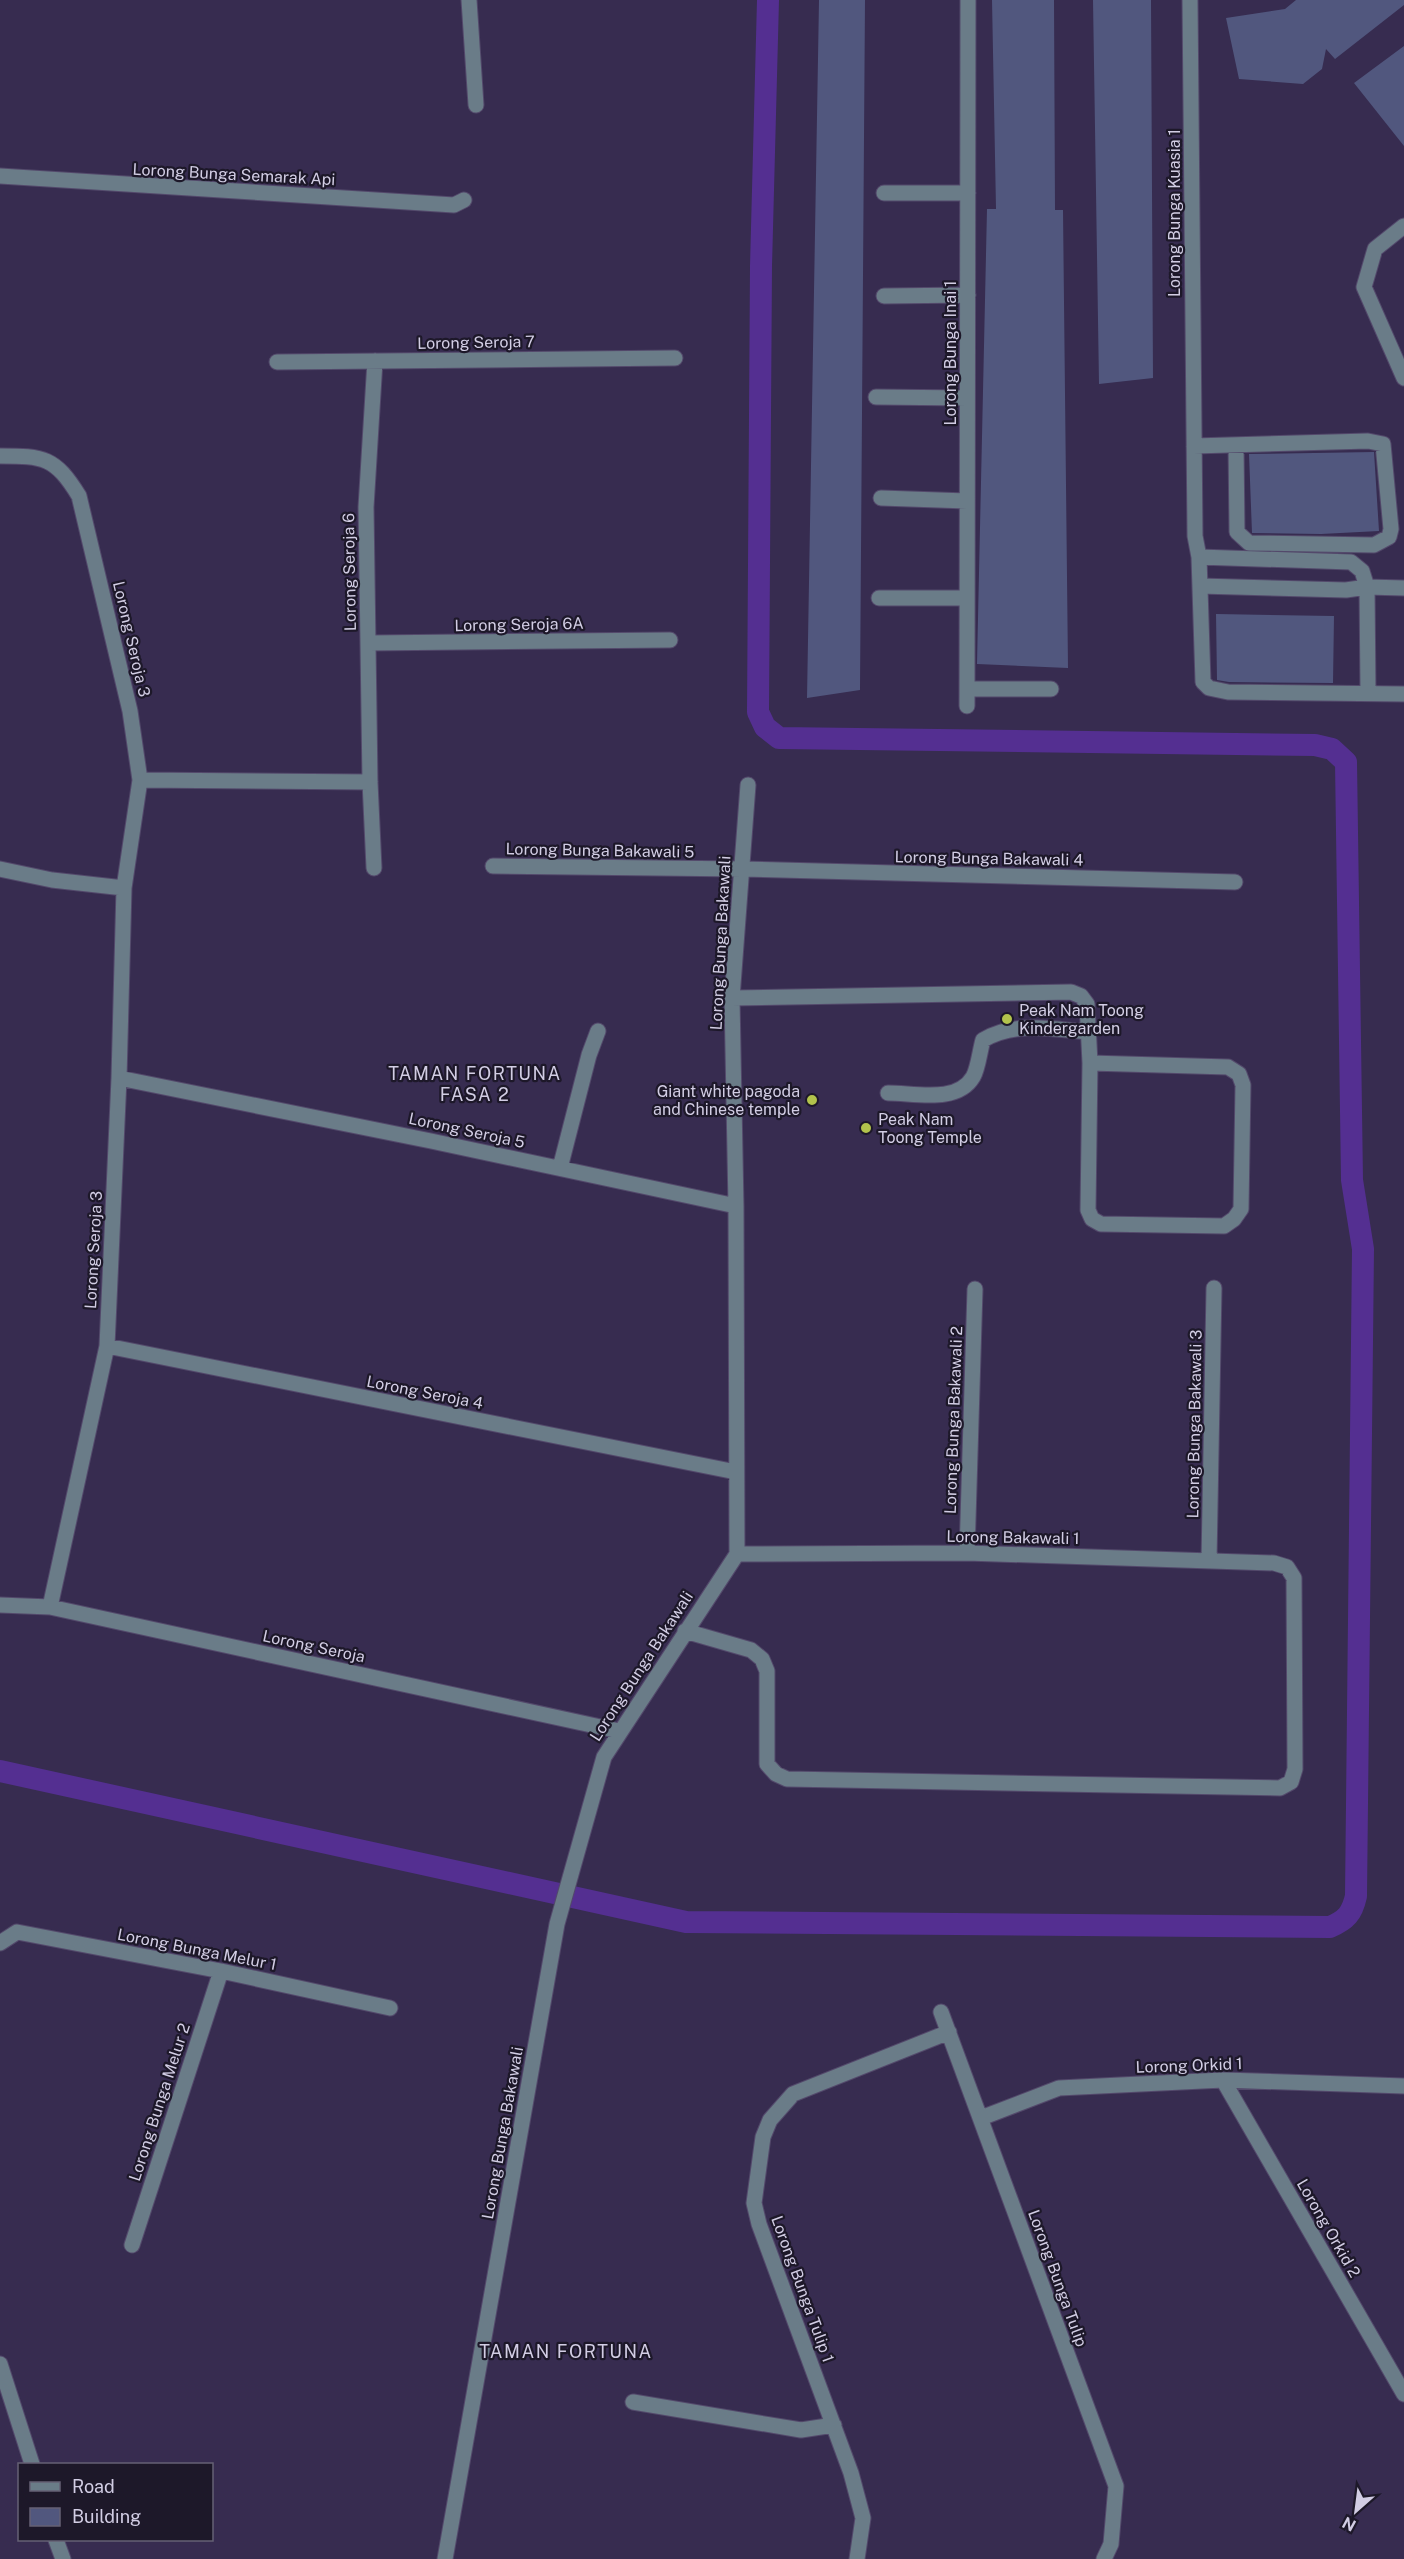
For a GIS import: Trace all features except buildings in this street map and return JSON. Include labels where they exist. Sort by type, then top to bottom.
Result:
[{"type":"street","points":[[470,0],[476,105]]},
{"type":"street","name":"Lorong Bunga Inai 1","points":[[967,706],[968,0]]},
{"type":"street","name":"Lorong Bunga Kuasia 1","points":[[1190,0],[1195,536],[1199,557],[1203,682],[1209,688],[1228,692],[1404,694]]},
{"type":"street","name":"Lorong Bunga Semarak Api","points":[[0,176],[454,205],[464,200]]},
{"type":"street","points":[[884,193],[968,193]]},
{"type":"street","points":[[1404,226],[1375,249],[1364,287],[1404,378]]},
{"type":"street","points":[[884,296],[968,295]]},
{"type":"street","name":"Lorong Seroja 7","points":[[277,362],[675,357]]},
{"type":"street","name":"Lorong Seroja 6","points":[[374,868],[370,782],[366,507],[375,361]]},
{"type":"street","points":[[876,397],[967,398]]},
{"type":"street","points":[[1194,446],[1368,441],[1383,444],[1391,529],[1389,537],[1374,545],[1249,543],[1238,532],[1236,445]]},
{"type":"street","name":"Lorong Seroja 3","points":[[0,456],[34,456],[52,463],[67,476],[79,496],[130,711],[140,780],[124,888],[119,1078],[106,1346],[50,1607]]},
{"type":"street","points":[[881,498],[967,501]]},
{"type":"street","points":[[1199,557],[1351,562],[1362,571],[1367,587],[1368,692]]},
{"type":"street","points":[[1200,586],[1346,590],[1367,587],[1404,588]]},
{"type":"street","points":[[879,598],[967,598]]},
{"type":"street","name":"Lorong Seroja 6A","points":[[369,643],[670,640]]},
{"type":"street","points":[[967,689],[1051,689]]},
{"type":"street","points":[[140,780],[370,782]]},
{"type":"street","name":"Lorong Bunga Bakawali","points":[[445,2559],[557,1924],[573,1861],[604,1757],[737,1554],[736,1206],[732,998],[748,785]]},
{"type":"street","name":"Lorong Bunga Bakawali 5","points":[[493,866],[742,869]]},
{"type":"street","points":[[0,869],[52,880],[124,888]]},
{"type":"street","name":"Lorong Bunga Bakawali 4","points":[[742,869],[1235,882]]},
{"type":"street","points":[[732,998],[1071,992],[1081,996],[1087,1004],[1090,1063],[1088,1210],[1092,1219],[1101,1224],[1224,1226],[1234,1219],[1240,1209],[1244,1085],[1239,1074],[1228,1067],[1090,1063]]},
{"type":"street","points":[[888,1093],[950,1094],[965,1087],[975,1075],[983,1040],[997,1031],[1017,1027],[1088,1032]]},
{"type":"street","points":[[560,1168],[589,1055],[598,1030]]},
{"type":"street","name":"Lorong Seroja 5","points":[[119,1078],[736,1206]]},
{"type":"street","name":"Lorong Bunga Bakawali 3","points":[[1209,1561],[1214,1288]]},
{"type":"street","name":"Lorong Bunga Bakawali 2","points":[[967,1553],[975,1289]]},
{"type":"street","name":"Lorong Seroja 4","points":[[106,1346],[736,1472]]},
{"type":"street","name":"Lorong Bakawali 1","points":[[685,1631],[751,1650],[762,1659],[767,1671],[767,1764],[776,1774],[787,1779],[1280,1788],[1291,1782],[1295,1769],[1294,1578],[1287,1567],[1274,1563],[967,1553],[737,1554]]},
{"type":"street","name":"Lorong Seroja","points":[[0,1605],[50,1607],[619,1731]]},
{"type":"street","name":"Lorong Bunga Melur 1","points":[[0,1943],[17,1932],[221,1971],[390,2008]]},
{"type":"street","name":"Lorong Bunga Melur 2","points":[[132,2245],[221,1971]]},
{"type":"street","name":"Lorong Bunga Tulip","points":[[941,2012],[1116,2486],[1111,2544],[1104,2559]]},
{"type":"street","name":"Lorong Bunga Tulip 1","points":[[856,2559],[863,2518],[851,2473],[759,2224],[754,2203],[763,2137],[770,2120],[793,2094],[949,2032]]},
{"type":"street","name":"Lorong Orkid 1","points":[[981,2118],[1059,2088],[1223,2080],[1404,2086]]},
{"type":"street","name":"Lorong Orkid 2","points":[[1223,2080],[1404,2394]]},
{"type":"street","points":[[0,2364],[32,2463]]},
{"type":"street","points":[[633,2402],[801,2430],[834,2425]]},
{"type":"street","points":[[56,2541],[63,2559]]},
{"type":"waterway","points":[[0,1771],[686,1922],[1330,1927],[1340,1922],[1350,1912],[1356,1896],[1363,1249],[1352,1180],[1346,762],[1332,749],[1315,745],[779,738],[765,727],[758,712],[761,266],[768,0]]},
{"type":"place","name":"Peak Nam Toong Kindergarden","points":[[1007,1019]]},
{"type":"place","name":"Giant white pagoda and Chinese temple","points":[[812,1100]]},
{"type":"place","name":"Peak Nam Toong Temple","points":[[866,1128]]},
{"type":"district","name":"TAMAN FORTUNA FASA 2","points":[[475,1084]]},
{"type":"district","name":"TAMAN FORTUNA","points":[[566,2352]]}]
